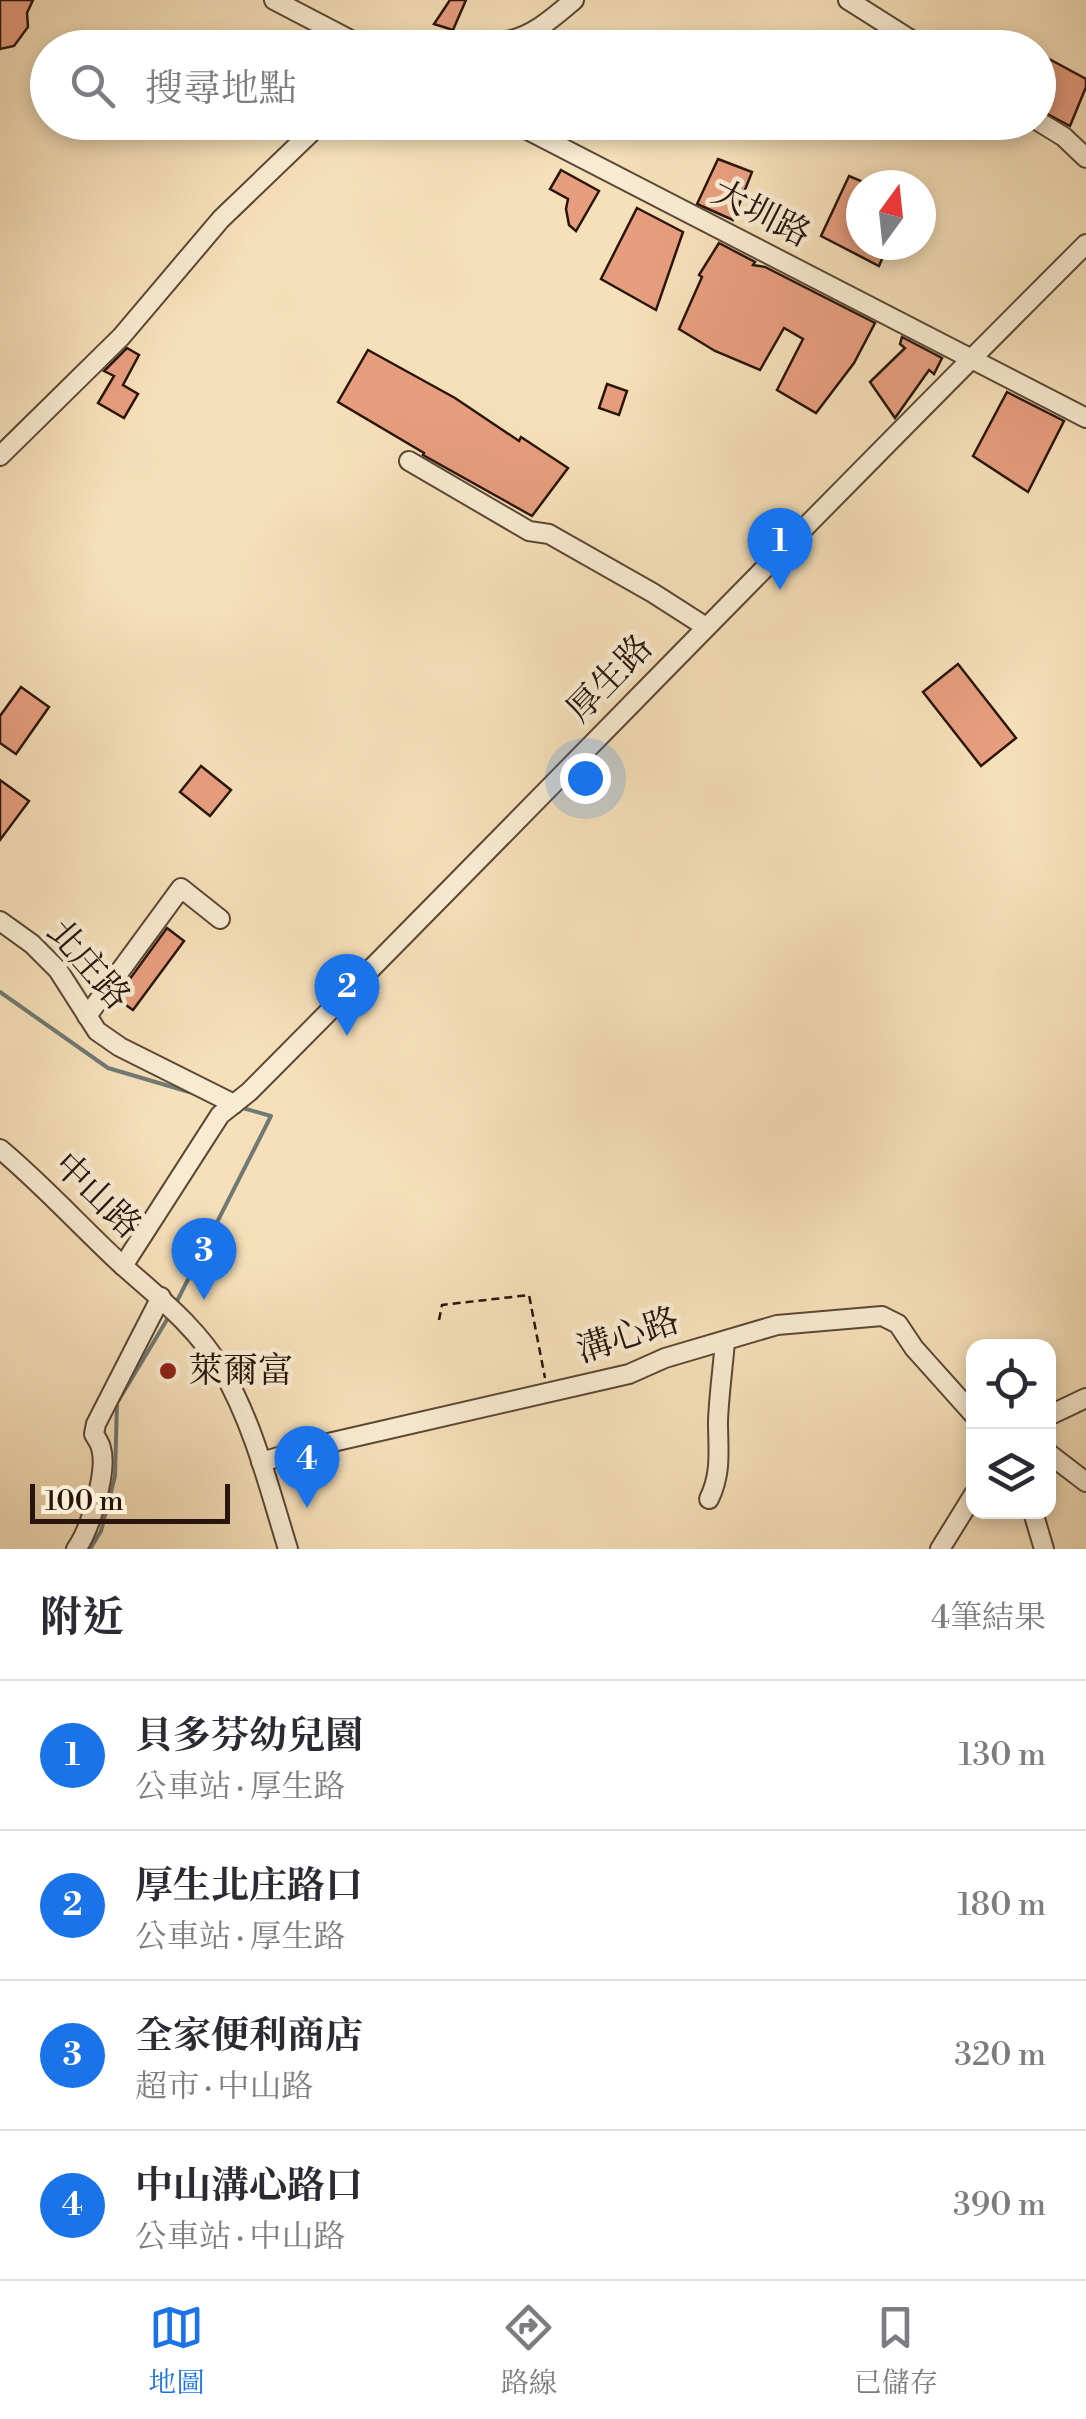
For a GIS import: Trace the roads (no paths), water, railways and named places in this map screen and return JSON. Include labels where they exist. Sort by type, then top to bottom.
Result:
[{"type":"street","points":[[274,0],[332,30]]},
{"type":"street","points":[[532,30],[574,0]]},
{"type":"street","points":[[848,0],[896,30]]},
{"type":"street","points":[[1056,132],[1086,158]]},
{"type":"street","points":[[0,456],[121,337],[221,219],[303,140]]},
{"type":"street","name":"大圳路","points":[[547,140],[1086,418]]},
{"type":"street","name":"厚生路","points":[[123,1266],[220,1115],[249,1092],[439,902],[1086,244]]},
{"type":"street","points":[[409,460],[529,531],[549,534],[567,544],[706,628]]},
{"type":"street","points":[[88,1016],[181,888],[220,918]]},
{"type":"street","name":"北庄路","points":[[0,921],[32,944],[58,970],[96,1031],[234,1104]]},
{"type":"street","name":"中山路","points":[[5,1160],[163,1299],[207,1346],[242,1408],[288,1549]]},
{"type":"street","points":[[76,1549],[92,1517],[101,1479],[96,1424],[163,1299]]},
{"type":"street","name":"溝心路","points":[[262,1462],[324,1444],[629,1374],[665,1358],[788,1323],[888,1318],[898,1324],[966,1406]]},
{"type":"street","points":[[709,1499],[720,1469],[718,1418],[725,1340]]},
{"type":"street","points":[[1056,1412],[1086,1398]]},
{"type":"street","points":[[1056,1459],[1086,1482]]},
{"type":"street","points":[[940,1549],[966,1507]]},
{"type":"street","points":[[1034,1519],[1044,1549]]},
{"type":"waterway","points":[[0,992],[108,1068],[196,1094]]},
{"type":"waterway","points":[[175,1305],[271,1116],[239,1107]]},
{"type":"waterway","points":[[90,1549],[101,1531],[115,1476],[117,1403],[171,1313]]},
{"type":"place","name":"貝多芬幼兒園","points":[[780,590]]},
{"type":"place","name":"厚生北庄路口","points":[[347,1036]]},
{"type":"place","name":"全家便利商店","points":[[204,1300]]},
{"type":"place","name":"萊爾富","points":[[168,1371]]},
{"type":"place","name":"中山溝心路口","points":[[307,1508]]}]
